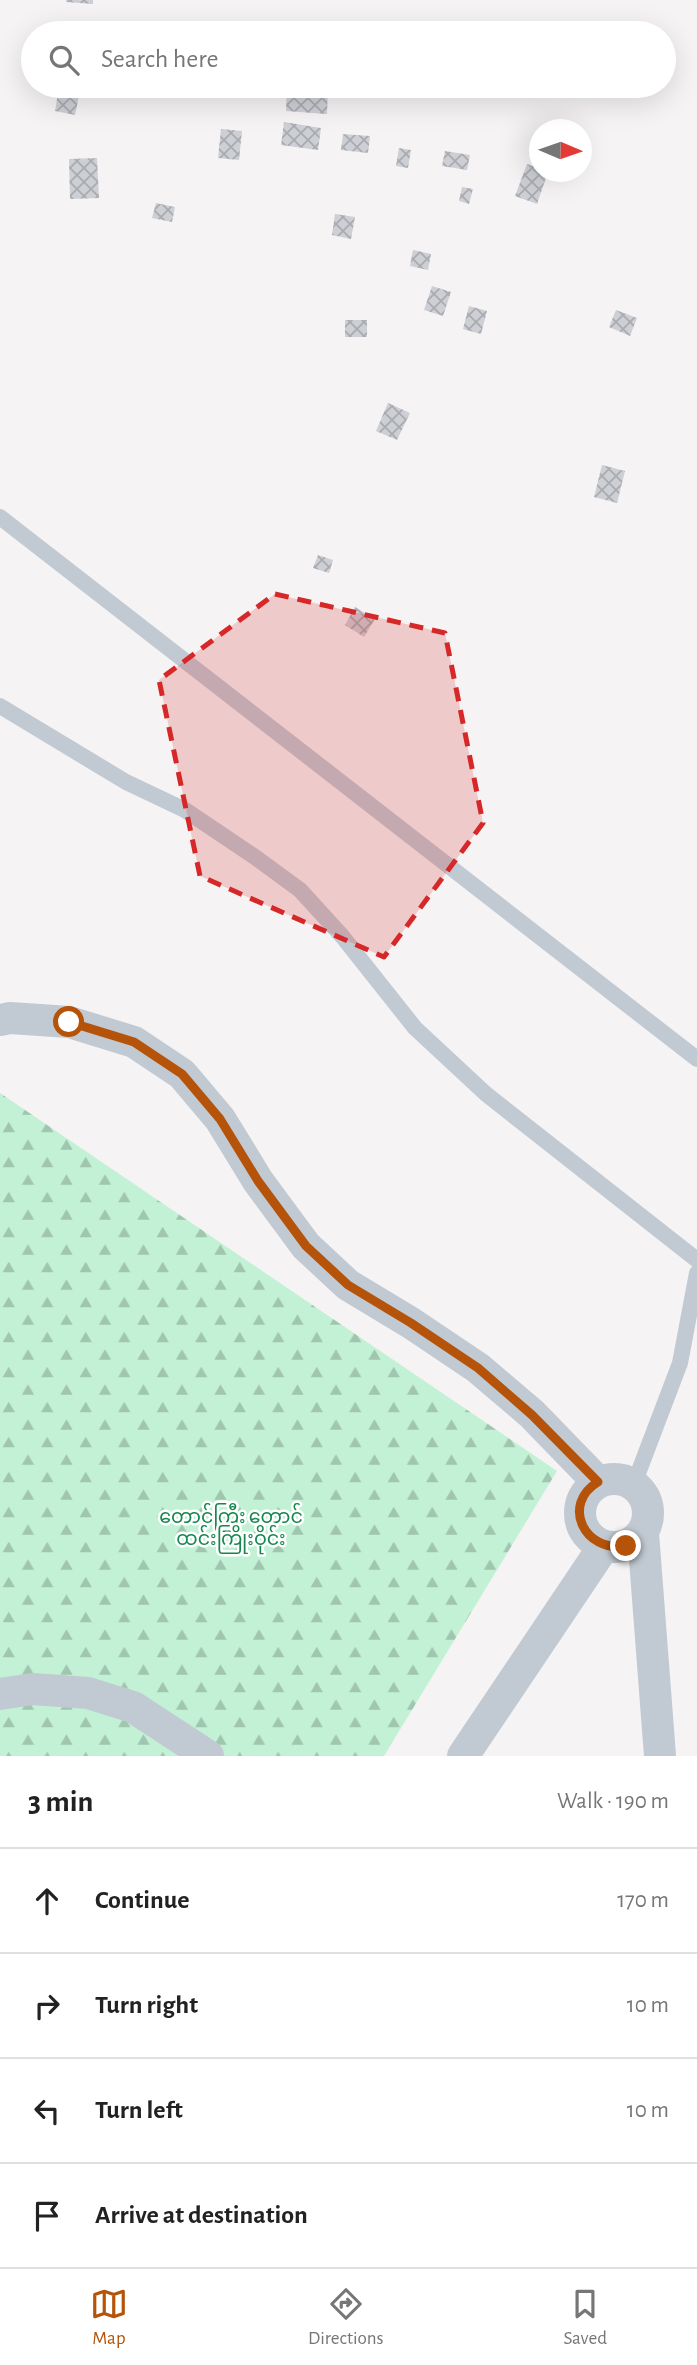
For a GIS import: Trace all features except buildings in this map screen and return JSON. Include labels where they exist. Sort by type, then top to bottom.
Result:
[{"type":"street","points":[[0,1020],[10,1018],[69,1022],[134,1042],[182,1074],[220,1119],[258,1181],[306,1246],[348,1285],[478,1368],[532,1415],[598,1482]]},
{"type":"street","points":[[614,1478],[634,1485],[647,1501],[648,1523],[643,1533],[626,1546],[604,1546],[587,1534],[582,1524],[580,1513],[586,1493],[598,1482],[614,1478]]},
{"type":"street","points":[[643,1533],[660,1756]]},
{"type":"street","points":[[463,1756],[604,1546]]},
{"type":"street","points":[[0,1694],[33,1689],[88,1693],[133,1707],[208,1756]]},
{"type":"lane","points":[[0,517],[697,1059]]},
{"type":"lane","points":[[0,706],[106,770],[185,810],[255,856],[300,890],[342,936],[415,1028],[486,1094],[697,1260]]},
{"type":"lane","points":[[634,1485],[680,1363],[697,1273]]},
{"type":"highlighted area","points":[[275,594],[445,633],[483,823],[384,957],[200,876],[159,680]]},
{"type":"green space","name":"တောင်ကြီး တောင် ထင်းကြိုးဝိုင်း","points":[[0,1093],[557,1471],[384,1756],[0,1756]]},
{"type":"route","points":[[69,1022],[134,1042],[182,1074],[220,1119],[258,1181],[306,1246],[348,1285],[478,1368],[532,1415],[598,1482],[586,1493],[581,1503],[582,1524],[587,1534],[604,1546],[626,1546]]}]
